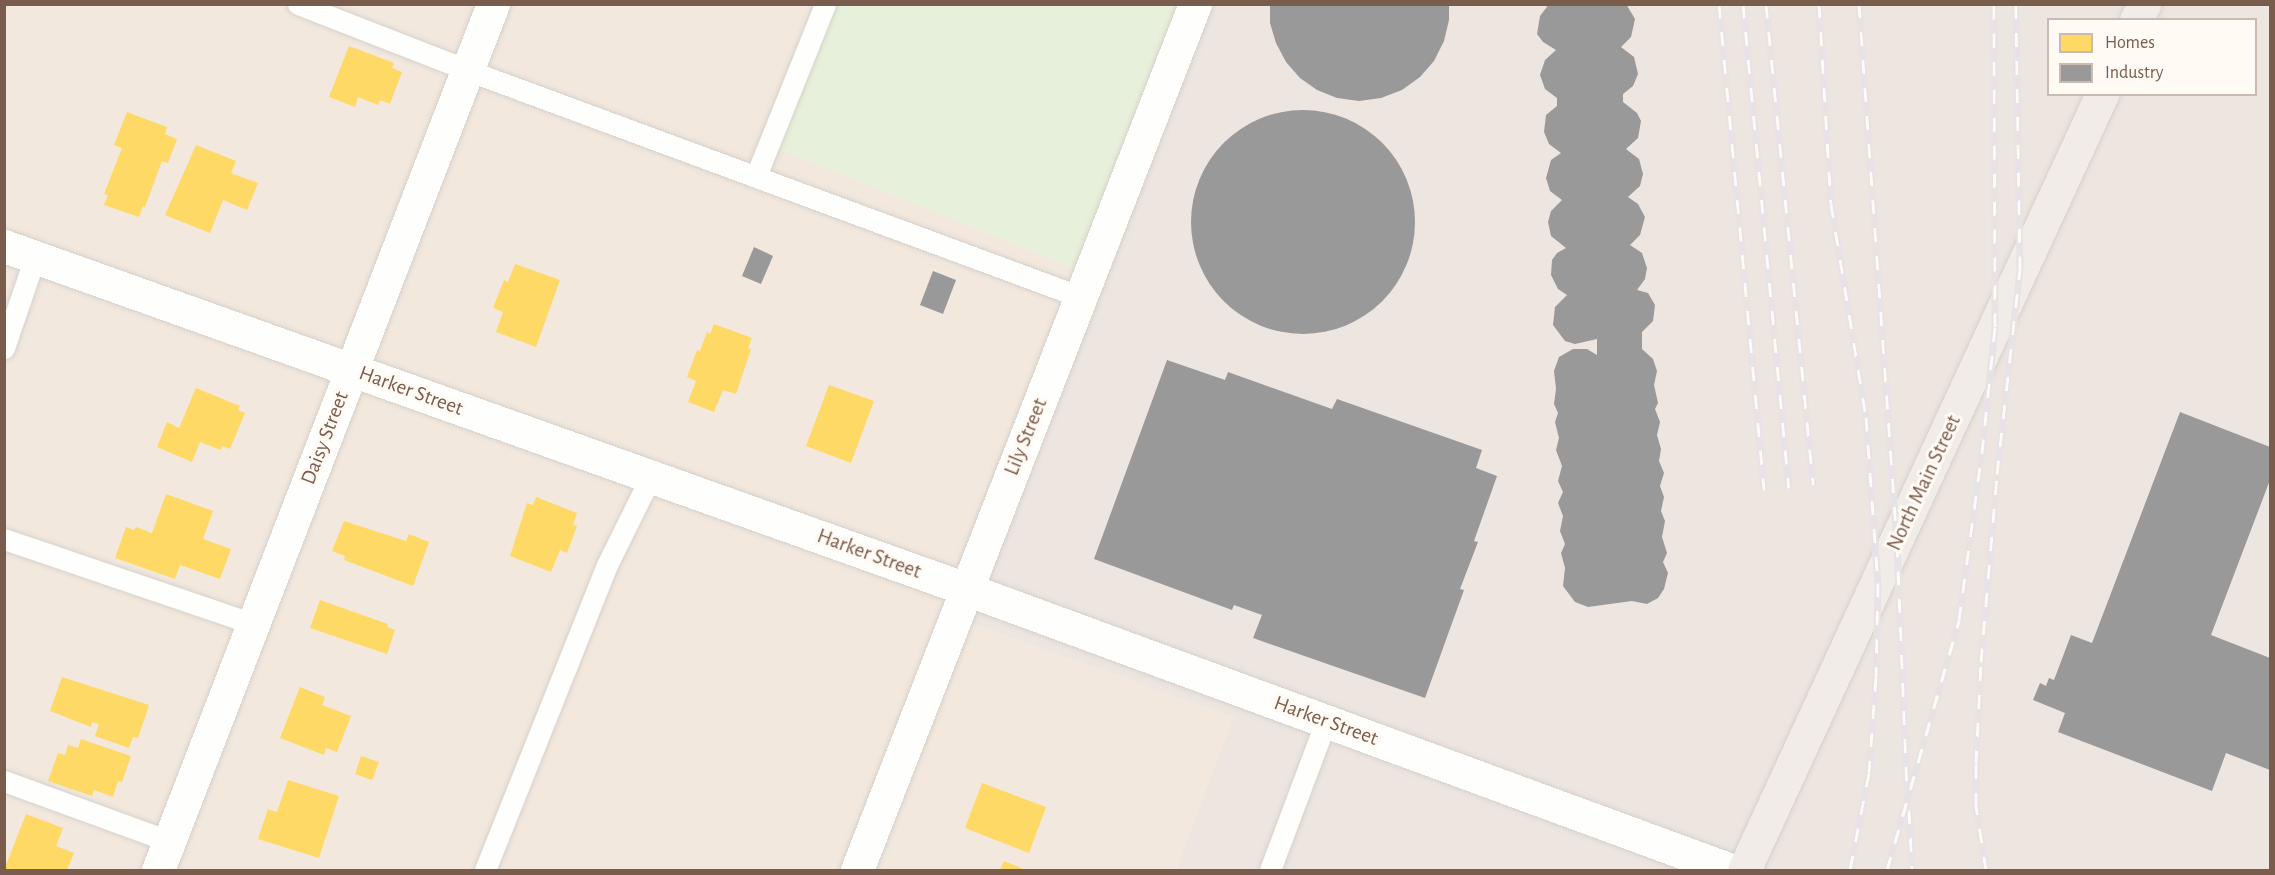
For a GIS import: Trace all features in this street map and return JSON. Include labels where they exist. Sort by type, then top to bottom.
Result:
[{"type":"highway","points":[[2137,18],[2144,4]]},
{"type":"highway","name":"North Main Street","points":[[1744,870],[2101,96]]},
{"type":"street","name":"Daisy Street","points":[[164,856],[493,4]]},
{"type":"street","name":"Lily Street","points":[[857,870],[1195,4]]},
{"type":"street","name":"Harker Street","points":[[4,246],[966,589],[1731,870]]},
{"type":"lane","points":[[298,4],[467,70],[1081,297]]},
{"type":"lane","points":[[756,177],[825,4]]},
{"type":"lane","points":[[4,348],[35,256]]},
{"type":"lane","points":[[485,870],[607,565],[651,476]]},
{"type":"lane","points":[[4,539],[253,624]]},
{"type":"lane","points":[[1270,870],[1326,721]]},
{"type":"lane","points":[[4,781],[164,856]]},
{"type":"shaded area","points":[[5,5],[836,5],[778,148],[1075,268],[938,611],[1235,717],[1176,870],[5,870]]},
{"type":"shaded area","points":[[1178,5],[2270,5],[2270,870],[1176,870],[1234,717],[938,611]]},
{"type":"green space","points":[[836,5],[1178,5],[1075,268],[778,148]]},
{"type":"building: Homes","points":[[349,46],[394,63],[392,68],[402,72],[390,104],[380,100],[378,105],[358,97],[355,107],[329,97]]},
{"type":"building: Homes","points":[[127,112],[167,127],[165,134],[177,139],[168,163],[162,161],[139,217],[104,205],[108,195],[104,194],[122,148],[114,145]]},
{"type":"building: Homes","points":[[196,145],[236,161],[231,173],[258,183],[247,210],[223,200],[210,233],[165,215]]},
{"type":"building: Homes","points":[[515,264],[560,280],[536,347],[496,332],[503,312],[493,308],[504,280],[508,282]]},
{"type":"building: Homes","points":[[714,324],[752,338],[748,348],[751,349],[736,394],[723,390],[714,412],[688,402],[696,381],[687,377],[697,350],[700,351],[707,332],[710,334]]},
{"type":"building: Homes","points":[[829,385],[874,401],[851,463],[806,446]]},
{"type":"building: Homes","points":[[196,388],[240,406],[238,410],[245,413],[230,449],[222,446],[221,450],[200,442],[192,462],[157,447],[167,422],[179,428]]},
{"type":"building: Homes","points":[[166,494],[213,511],[203,539],[231,549],[220,579],[180,565],[175,579],[115,558],[126,527],[134,530],[136,527],[152,533]]},
{"type":"building: Homes","points":[[536,497],[577,513],[573,525],[577,526],[567,553],[560,550],[551,572],[510,556],[527,503],[533,505]]},
{"type":"building: Homes","points":[[344,521],[406,541],[409,534],[429,542],[413,586],[344,560],[345,556],[332,551]]},
{"type":"building: Homes","points":[[320,600],[388,624],[387,627],[395,630],[387,654],[310,628]]},
{"type":"building: Homes","points":[[62,677],[149,705],[138,738],[133,737],[129,748],[95,736],[99,724],[92,722],[91,727],[50,711]]},
{"type":"building: Homes","points":[[300,687],[325,697],[322,705],[351,716],[337,752],[326,748],[324,755],[280,738]]},
{"type":"building: Homes","points":[[81,739],[131,756],[122,782],[118,781],[113,797],[94,790],[92,796],[48,781],[58,753],[65,755],[68,745],[78,748]]},
{"type":"building: Homes","points":[[361,756],[379,762],[372,780],[355,774]]},
{"type":"building: Homes","points":[[288,780],[339,796],[319,858],[258,839],[268,809],[277,812]]},
{"type":"building: Homes","points":[[982,783],[1046,807],[1029,853],[965,828]]},
{"type":"building: Homes","points":[[26,814],[63,828],[56,846],[74,853],[67,870],[4,870]]},
{"type":"building: Homes","points":[[1004,861],[1026,870],[1000,870]]},
{"type":"building: Industry","points":[[1270,4],[1449,4],[1449,20],[1444,41],[1434,61],[1420,77],[1402,90],[1381,98],[1359,101],[1337,98],[1317,90],[1300,78],[1286,62],[1276,43],[1270,23]]},
{"type":"building: Industry","points":[[1549,4],[1626,4],[1635,19],[1631,37],[1621,47],[1634,57],[1638,74],[1633,86],[1623,94],[1623,102],[1637,113],[1641,121],[1638,138],[1626,149],[1639,159],[1643,174],[1640,186],[1628,197],[1638,204],[1645,217],[1640,235],[1630,245],[1642,253],[1647,268],[1645,279],[1637,290],[1648,293],[1655,305],[1653,321],[1642,332],[1642,349],[1653,359],[1657,371],[1654,385],[1658,403],[1655,409],[1660,422],[1657,435],[1661,449],[1659,461],[1664,473],[1660,486],[1664,497],[1661,511],[1665,521],[1662,537],[1667,553],[1663,562],[1668,573],[1664,589],[1658,598],[1647,604],[1632,601],[1588,607],[1575,602],[1563,586],[1565,568],[1561,553],[1565,544],[1560,531],[1563,516],[1558,503],[1563,492],[1558,481],[1562,466],[1556,450],[1559,438],[1555,422],[1558,413],[1554,404],[1556,389],[1554,371],[1559,357],[1573,349],[1587,349],[1597,355],[1597,339],[1575,344],[1565,341],[1553,325],[1555,307],[1567,295],[1558,289],[1551,275],[1552,260],[1557,253],[1566,248],[1551,236],[1548,222],[1551,211],[1562,200],[1550,191],[1546,178],[1551,160],[1561,153],[1549,144],[1544,132],[1546,115],[1557,106],[1557,98],[1545,89],[1540,75],[1545,60],[1556,50],[1543,42],[1537,34],[1540,16]]},
{"type":"building: Industry","points":[[1292,110],[1314,110],[1346,118],[1356,123],[1374,135],[1390,151],[1407,179],[1413,200],[1415,222],[1413,244],[1407,265],[1390,293],[1374,309],[1346,326],[1314,334],[1292,334],[1260,326],[1250,321],[1232,309],[1216,293],[1199,265],[1191,233],[1191,211],[1199,179],[1204,169],[1216,151],[1232,135],[1260,118]]},
{"type":"building: Industry","points":[[754,247],[773,256],[761,284],[742,276]]},
{"type":"building: Industry","points":[[933,271],[956,280],[943,314],[920,305]]},
{"type":"building: Industry","points":[[1167,360],[1225,380],[1228,372],[1332,409],[1337,399],[1482,450],[1476,468],[1497,476],[1474,541],[1478,542],[1460,589],[1464,590],[1425,698],[1253,638],[1262,615],[1234,605],[1232,610],[1094,559]]},
{"type":"building: Industry","points":[[2180,412],[2270,447],[2270,480],[2211,635],[2270,658],[2270,770],[2226,753],[2212,791],[2058,732],[2065,713],[2033,700],[2040,683],[2046,686],[2049,678],[2054,680],[2071,635],[2092,643]]},
{"type":"railway","points":[[1719,4],[1764,490]]},
{"type":"railway","points":[[1743,4],[1789,488]]},
{"type":"railway","points":[[1766,4],[1813,485]]},
{"type":"railway","points":[[1819,4],[1831,204],[1866,417],[1878,583],[1876,677],[1869,773],[1850,870]]},
{"type":"railway","points":[[1859,4],[1897,543],[1907,789]]},
{"type":"railway","points":[[1887,870],[1959,620],[1982,453],[1995,327],[1994,4]]},
{"type":"railway","points":[[1986,870],[1976,806],[1976,764],[1981,662],[1997,474],[2020,270],[2016,4]]},
{"type":"railway","points":[[1909,810],[1912,870]]}]
